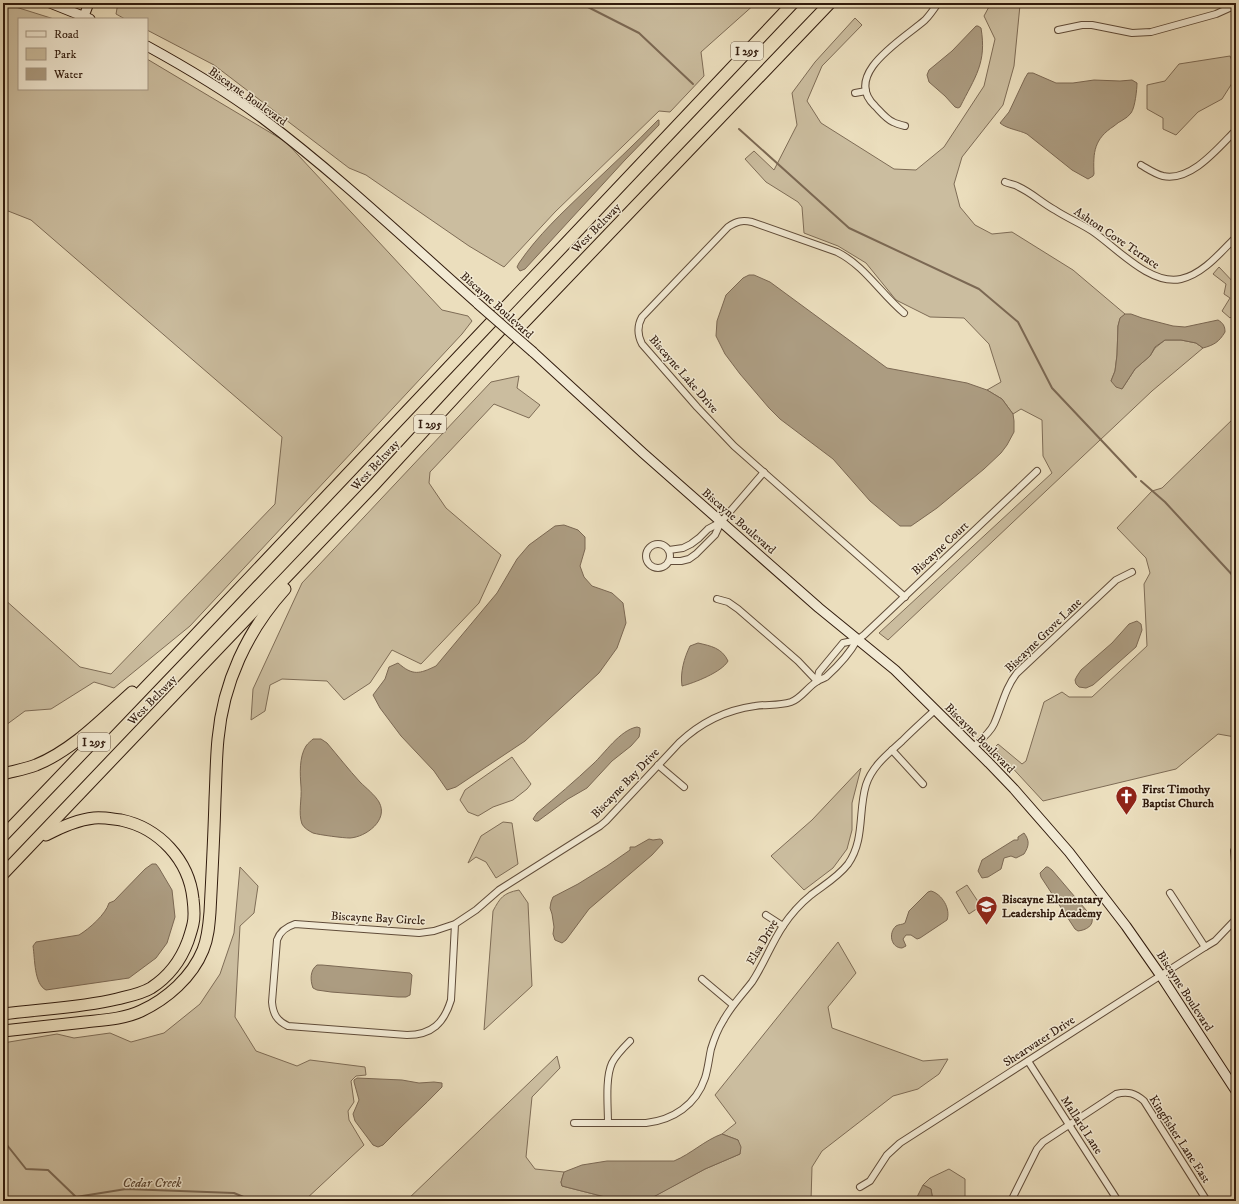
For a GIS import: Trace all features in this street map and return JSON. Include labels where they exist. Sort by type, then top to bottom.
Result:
[{"type":"highway","name":"West Beltway","points":[[3,836],[184,647],[793,3]]},
{"type":"highway","name":"West Beltway","points":[[3,874],[374,485],[513,334],[830,3]]},
{"type":"highway","points":[[3,1031],[130,1015],[141,1011],[170,993],[185,978],[202,952],[208,930],[211,904],[218,740],[223,705],[232,676],[253,631],[267,611],[337,532],[374,485]]},
{"type":"highway","points":[[3,774],[36,765],[62,751],[86,733],[184,647]]},
{"type":"highway","points":[[3,1014],[97,1004],[141,992],[162,980],[174,967],[186,946],[193,923],[194,914],[192,890],[189,879],[175,854],[156,835],[144,828],[131,822],[94,818],[60,827],[30,846]]},
{"type":"highway","points":[[3,1010],[14,1013]]},
{"type":"street","points":[[50,3],[87,18],[89,3]]},
{"type":"street","points":[[905,126],[892,122],[872,103],[866,91],[865,83],[867,75],[871,67],[888,50],[924,20],[938,3]]},
{"type":"street","points":[[1058,30],[1082,25],[1092,25],[1132,33],[1151,32],[1216,14],[1236,5]]},
{"type":"street","name":"Biscayne Boulevard","points":[[148,47],[193,72],[234,98],[287,137],[337,179],[806,597],[887,663],[1014,789],[1069,852],[1162,976],[1235,1089]]},
{"type":"street","points":[[855,93],[866,91]]},
{"type":"street","points":[[1141,165],[1154,173],[1164,176],[1174,177],[1183,175],[1200,165],[1236,130]]},
{"type":"street","name":"Ashton Cove Terrace","points":[[1004,182],[1018,186],[1054,210],[1083,225],[1147,272],[1158,278],[1170,280],[1180,279],[1191,275],[1202,269],[1236,238]]},
{"type":"street","name":"Biscayne Lake Drive","points":[[904,313],[864,271],[845,256],[752,222],[739,220],[728,227],[642,317],[638,323],[638,330],[639,338],[642,344],[713,425],[905,597]]},
{"type":"street","name":"Biscayne Court","points":[[857,640],[864,636],[1037,471]]},
{"type":"street","points":[[670,561],[669,550],[663,545],[654,544],[648,550],[646,558],[649,565],[656,569],[664,567],[670,561],[689,559],[715,535],[721,522],[764,472]]},
{"type":"street","points":[[669,550],[683,548],[691,544],[708,529],[721,522]]},
{"type":"street","name":"Biscayne Grove Lane","points":[[973,747],[988,733],[994,724],[1008,687],[1017,673],[1116,580],[1132,572]]},
{"type":"street","points":[[717,599],[728,602],[738,609],[798,662],[817,681]]},
{"type":"street","name":"Biscayne Bay Drive","points":[[817,681],[819,672],[843,643],[857,640]]},
{"type":"street","name":"Biscayne Bay Drive","points":[[456,924],[500,890],[600,826],[688,734],[718,716],[734,710],[756,705],[778,705],[792,701],[805,693],[817,681],[825,678],[851,650],[857,640]]},
{"type":"street","name":"Elsa Drive","points":[[574,1123],[656,1122],[679,1113],[690,1104],[699,1092],[705,1078],[711,1048],[723,1021],[733,1005],[752,981],[783,926],[801,904],[838,876],[854,854],[860,834],[863,797],[867,784],[881,760],[935,710]]},
{"type":"street","points":[[892,750],[923,784]]},
{"type":"street","points":[[658,765],[684,787]]},
{"type":"street","points":[[1234,851],[1236,865]]},
{"type":"street","points":[[1170,893],[1205,948]]},
{"type":"street","points":[[766,915],[783,926]]},
{"type":"street","name":"Shearwater Drive","points":[[860,1187],[870,1181],[887,1155],[900,1143],[1205,948],[1215,941],[1236,919]]},
{"type":"street","name":"Biscayne Bay Circle","points":[[295,924],[419,933],[456,924],[451,1000],[448,1011],[443,1020],[426,1032],[406,1036],[288,1026],[281,1023],[272,1009],[276,940],[283,930],[288,927],[295,924]]},
{"type":"street","points":[[702,979],[733,1005]]},
{"type":"street","points":[[608,1123],[609,1071],[617,1056],[630,1041]]},
{"type":"street","name":"Mallard Lane","points":[[1028,1061],[1118,1201]]},
{"type":"street","name":"Kingfisher Lane East","points":[[1069,1125],[1116,1094],[1124,1092],[1138,1096],[1144,1101],[1207,1201]]},
{"type":"street","points":[[1011,1201],[1040,1146],[1069,1125]]},
{"type":"green space","points":[[3,3],[51,18],[18,18],[18,90],[148,90],[148,60],[286,142],[442,310],[468,316],[472,321],[462,334],[190,626],[114,688],[94,682],[51,709],[25,711],[3,726],[3,598],[80,667],[111,674],[275,504],[282,437],[31,220],[3,209]]},
{"type":"green space","points":[[118,3],[756,3],[701,52],[704,76],[670,112],[659,111],[555,212],[504,267],[469,246],[366,175],[349,168],[214,65],[148,31],[148,18],[123,18],[116,14]]},
{"type":"green space","points":[[991,3],[1022,3],[1020,5],[1014,66],[1003,105],[962,157],[954,184],[960,207],[975,225],[992,234],[1012,232],[1073,270],[1125,314],[1120,319],[1118,326],[1115,371],[1111,381],[1122,389],[1135,369],[1165,340],[1181,340],[1196,343],[1203,348],[1152,391],[888,640],[879,633],[1052,473],[1043,456],[1042,420],[1021,409],[1013,414],[1002,399],[987,390],[1001,382],[989,344],[964,318],[930,317],[896,300],[866,263],[838,246],[804,233],[802,207],[798,202],[766,182],[745,159],[754,151],[774,170],[797,125],[792,93],[815,62],[855,18],[862,25],[822,66],[807,101],[821,123],[894,169],[916,170],[944,147],[984,86],[995,39],[984,16]]},
{"type":"green space","points":[[1230,56],[1236,68],[1236,77],[1222,99],[1198,112],[1176,135],[1163,129],[1163,118],[1147,109],[1147,85],[1165,81],[1179,64]]},
{"type":"green space","points":[[1219,267],[1236,285],[1236,313],[1230,318],[1222,311],[1230,298],[1224,294],[1226,284],[1213,274]]},
{"type":"green space","points":[[519,376],[517,388],[540,405],[529,418],[494,404],[430,472],[429,483],[446,508],[501,555],[479,603],[421,664],[392,650],[370,683],[344,700],[327,681],[282,679],[270,685],[265,711],[251,720],[253,689],[302,583],[491,382]]},
{"type":"green space","points":[[1236,416],[1236,739],[1235,737],[1218,734],[1176,769],[1043,801],[994,748],[998,744],[1022,764],[1026,761],[1044,702],[1062,692],[1069,697],[1092,697],[1147,646],[1144,584],[1150,573],[1146,558],[1117,528],[1152,491],[1162,488]]},
{"type":"green space","points":[[512,757],[531,784],[527,789],[513,800],[493,807],[478,816],[468,812],[460,800],[465,790]]},
{"type":"green space","points":[[861,768],[852,803],[852,830],[847,849],[833,868],[804,890],[771,856],[812,820]]},
{"type":"green space","points":[[503,822],[512,823],[518,864],[496,878],[486,862],[476,857],[468,863],[481,836]]},
{"type":"green space","points":[[240,867],[258,886],[254,913],[240,926],[235,1017],[256,1051],[297,1066],[310,1060],[365,1067],[366,1075],[356,1076],[351,1081],[354,1102],[348,1111],[349,1120],[364,1145],[304,1201],[3,1201],[3,1043],[57,1034],[74,1038],[110,1033],[131,1042],[164,1033],[200,1004],[220,974],[234,933]]},
{"type":"green space","points":[[967,885],[981,906],[969,914],[956,892]]},
{"type":"green space","points":[[519,890],[528,903],[532,986],[484,1030],[493,911],[503,897],[509,893]]},
{"type":"green space","points":[[838,942],[856,973],[828,1007],[832,1028],[923,1061],[948,1059],[939,1074],[918,1089],[893,1096],[822,1151],[812,1167],[811,1201],[645,1201],[705,1169],[740,1154],[738,1140],[722,1134],[736,1123],[715,1095]]},
{"type":"green space","points":[[557,1056],[560,1068],[532,1097],[526,1157],[535,1169],[564,1172],[561,1182],[562,1186],[621,1201],[406,1201]]},
{"type":"green space","points":[[949,1169],[965,1179],[965,1201],[933,1201],[931,1189],[923,1185],[930,1178]]},
{"type":"water","points":[[976,26],[981,28],[981,60],[975,78],[960,107],[958,108],[955,107],[929,82],[927,75],[929,70],[952,51]]},
{"type":"water","points":[[1028,73],[1033,73],[1056,83],[1073,83],[1094,80],[1132,80],[1137,83],[1136,98],[1131,113],[1102,136],[1096,147],[1094,174],[1088,179],[1072,170],[1027,134],[1006,127],[1000,123],[1009,112]]},
{"type":"water","points":[[658,120],[659,125],[525,269],[520,271],[517,267],[519,263],[543,233]]},
{"type":"water","points":[[749,275],[754,275],[770,282],[887,368],[967,383],[987,390],[1002,399],[1013,414],[1014,421],[1014,432],[1007,445],[1001,453],[984,469],[937,508],[911,526],[900,526],[870,501],[833,459],[780,419],[740,374],[725,354],[716,336],[717,321],[726,295],[743,278]]},
{"type":"water","points":[[1125,314],[1131,314],[1173,326],[1185,327],[1218,320],[1225,328],[1225,332],[1216,343],[1203,348],[1196,343],[1181,340],[1165,340],[1155,347],[1150,356],[1135,369],[1122,389],[1116,387],[1111,381],[1115,371],[1118,326],[1120,318]]},
{"type":"water","points":[[564,525],[578,530],[585,537],[585,549],[580,566],[584,577],[592,586],[612,593],[623,603],[626,623],[617,648],[599,673],[525,741],[456,787],[447,790],[434,771],[401,736],[380,708],[373,695],[385,679],[389,667],[398,663],[412,672],[420,672],[436,666],[497,593],[517,559],[529,545],[555,526]]},
{"type":"water","points":[[1137,621],[1141,624],[1142,630],[1136,647],[1093,685],[1086,688],[1079,687],[1075,680],[1081,670],[1112,643],[1129,624]]},
{"type":"water","points":[[698,643],[719,650],[728,661],[714,673],[700,680],[682,686],[682,671],[686,655],[690,646]]},
{"type":"water","points":[[637,727],[640,728],[639,737],[631,746],[612,761],[587,788],[568,799],[538,821],[533,819],[537,813],[593,764],[613,742],[625,732]]},
{"type":"water","points":[[313,739],[321,739],[327,743],[379,802],[381,815],[369,831],[356,837],[337,837],[313,833],[302,824],[300,811],[301,760],[306,746]]},
{"type":"water","points":[[1024,833],[1028,844],[1024,854],[1016,858],[1011,856],[1004,858],[1001,869],[988,877],[982,878],[978,871],[982,860],[1014,840],[1018,840],[1018,837]]},
{"type":"water","points":[[649,839],[660,839],[663,843],[652,855],[589,909],[566,940],[562,943],[555,940],[550,908],[553,897],[607,866],[630,850],[630,847],[635,847]]},
{"type":"water","points":[[152,864],[156,864],[172,890],[175,917],[167,943],[156,958],[129,978],[46,990],[42,987],[37,977],[35,964],[33,946],[36,942],[79,935],[101,916],[109,903],[114,901],[145,869]]},
{"type":"water","points":[[1046,867],[1052,870],[1092,917],[1092,923],[1089,927],[1078,931],[1075,929],[1041,877],[1040,873]]},
{"type":"water","points":[[931,891],[939,895],[945,902],[948,911],[947,920],[920,938],[917,939],[911,935],[906,935],[903,939],[906,946],[902,948],[895,946],[891,936],[892,932],[897,925],[905,923],[909,911],[928,892]]},
{"type":"water","points":[[317,965],[410,973],[412,975],[410,995],[406,997],[398,997],[317,990],[313,988],[311,979],[312,972]]},
{"type":"water","points":[[357,1078],[402,1080],[419,1083],[434,1082],[442,1083],[442,1087],[383,1145],[378,1147],[373,1145],[355,1121],[353,1114],[359,1100],[354,1082]]},
{"type":"water","points":[[722,1134],[738,1140],[741,1147],[740,1154],[705,1169],[646,1201],[621,1201],[562,1186],[561,1182],[564,1172],[582,1165],[607,1161],[674,1161]]},
{"type":"water","points":[[923,1185],[931,1189],[933,1201],[915,1201]]},
{"type":"waterway","points":[[580,3],[639,33],[693,84]]},
{"type":"waterway","points":[[739,129],[849,228],[979,289],[1018,322],[1052,388],[1136,477]]},
{"type":"waterway","points":[[1141,481],[1165,502],[1236,579]]},
{"type":"waterway","name":"Cedar Creek","points":[[3,1140],[26,1169],[48,1170],[76,1197],[126,1189],[234,1193],[253,1201]]},
{"type":"place","name":"First Timothy Baptist Church","points":[[1127,816]]},
{"type":"place","name":"Biscayne Elementary Leadership Academy","points":[[987,926]]}]
